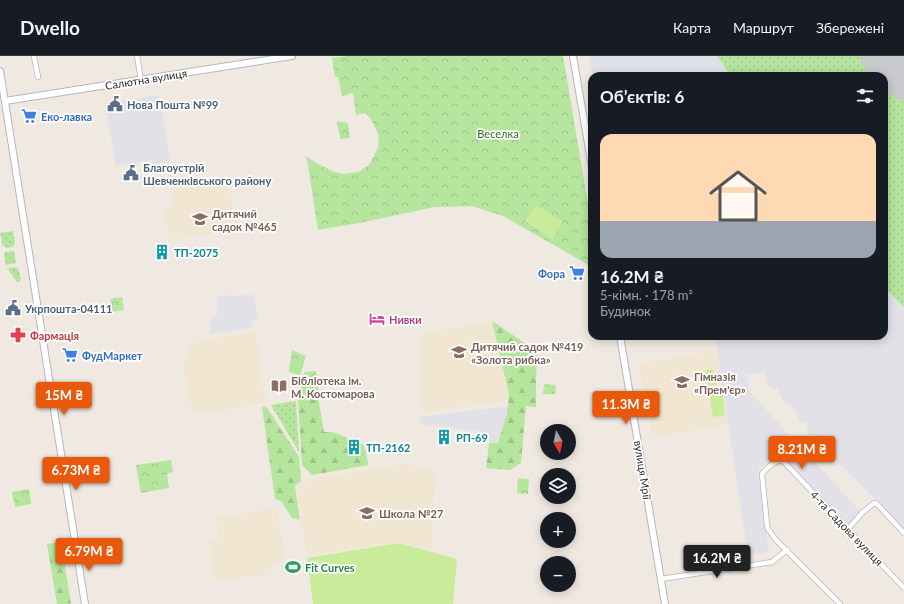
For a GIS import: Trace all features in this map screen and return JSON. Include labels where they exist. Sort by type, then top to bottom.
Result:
[{"type":"street","points":[[34,56],[38,78]]},
{"type":"street","points":[[136,56],[141,80]]},
{"type":"street","name":"Салютна вулиця","points":[[2,102],[292,56]]},
{"type":"street","points":[[573,56],[588,144]]},
{"type":"street","points":[[0,71],[2,102],[85,604]]},
{"type":"street","name":"вулиця Мрії","points":[[621,340],[665,604]]},
{"type":"street","name":"4-та Садова вулиця","points":[[787,550],[776,540],[768,527],[761,476],[762,473],[780,460],[783,461],[847,530],[904,588]]},
{"type":"street","points":[[847,530],[863,512],[874,503],[877,504],[904,533]]},
{"type":"street","points":[[661,579],[772,562],[787,550],[840,604]]},
{"type":"shaded area","points":[[589,56],[904,56],[904,530],[852,475],[838,464],[837,457],[832,457],[830,451],[812,452],[806,421],[799,422],[796,410],[793,410],[791,404],[782,400],[782,394],[779,394],[778,389],[772,389],[767,385],[765,372],[747,375],[749,391],[860,511],[847,525],[779,452],[758,470],[769,552],[748,555],[716,340],[888,340],[888,72],[592,72]]},
{"type":"shaded area","points":[[160,95],[170,162],[153,165],[152,160],[116,166],[105,103]]},
{"type":"shaded area","name":"Дитячий садок №465","points":[[229,180],[237,229],[170,240],[163,210],[174,208],[171,189]]},
{"type":"shaded area","points":[[254,295],[258,319],[251,321],[252,328],[211,334],[210,321],[217,315],[217,296]]},
{"type":"shaded area","name":"Дитячий садок №419 «Золота рибка»","points":[[492,321],[509,394],[508,399],[482,405],[456,407],[429,413],[422,412],[419,334]]},
{"type":"shaded area","points":[[255,332],[266,403],[201,413],[193,409],[191,407],[183,363],[184,361],[190,360],[188,349],[196,341]]},
{"type":"shaded area","name":"Гімназія «Прем'єр»","points":[[717,350],[728,424],[652,437],[639,363]]},
{"type":"shaded area","points":[[508,406],[498,443],[489,443],[489,433],[422,424],[419,417]]},
{"type":"shaded area","name":"Школа №27","points":[[405,464],[435,469],[432,550],[399,542],[307,556],[297,485],[321,477]]},
{"type":"shaded area","points":[[277,508],[285,558],[262,575],[216,582],[208,541],[219,539],[216,518]]},
{"type":"green space","name":"Веселка","points":[[347,56],[563,56],[588,203],[588,265],[503,216],[472,206],[435,207],[318,230],[306,156],[332,171],[343,174],[359,172],[370,164],[378,147],[379,136],[372,121],[366,113],[356,115],[353,93],[342,96],[338,77],[335,77],[332,58]]},
{"type":"green space","points":[[717,56],[904,56],[904,307],[888,291],[888,72],[728,72]]},
{"type":"green space","points":[[337,121],[348,123],[350,138],[340,139]]},
{"type":"green space","points":[[536,205],[563,222],[552,239],[525,221]]},
{"type":"green space","points":[[13,231],[15,243],[13,247],[6,248],[5,245],[3,246],[0,233]]},
{"type":"green space","points":[[14,251],[16,263],[6,265],[4,256],[5,252]]},
{"type":"green space","points":[[16,267],[19,270],[21,281],[17,282],[7,268]]},
{"type":"green space","points":[[122,297],[124,310],[112,312],[110,299]]},
{"type":"green space","points":[[492,321],[538,352],[536,407],[526,406],[521,463],[510,470],[486,468],[489,443],[498,443],[507,414],[509,394]]},
{"type":"green space","points":[[292,350],[306,356],[300,375],[289,372]]},
{"type":"green space","points":[[713,369],[716,385],[708,386],[705,370]]},
{"type":"green space","points":[[316,371],[319,395],[299,398],[304,372]]},
{"type":"green space","points":[[544,384],[556,385],[555,394],[543,394]]},
{"type":"green space","points":[[722,390],[725,415],[713,417],[709,392]]},
{"type":"green space","points":[[318,396],[324,432],[333,432],[364,445],[368,465],[312,475],[302,465],[298,399]]},
{"type":"green space","points":[[296,401],[299,452],[271,405]]},
{"type":"green space","points":[[266,406],[299,457],[301,481],[295,486],[300,520],[292,518],[281,501],[275,499],[262,407]]},
{"type":"green space","points":[[171,460],[173,472],[167,474],[169,488],[141,493],[136,465]]},
{"type":"green space","points":[[518,478],[529,479],[528,494],[517,493]]},
{"type":"green space","points":[[29,489],[31,504],[15,507],[12,492]]},
{"type":"green space","points":[[61,542],[71,604],[57,604],[47,544]]},
{"type":"green space","points":[[399,543],[457,559],[453,604],[313,604],[307,558]]},
{"type":"runway","points":[[878,56],[904,82]]},
{"type":"place","name":"Нова Пошта №99","points":[[115,104]]},
{"type":"place","name":"Еко-лавка","points":[[29,116]]},
{"type":"place","name":"Благоустрій Шевченківського району","points":[[131,173]]},
{"type":"place","name":"Дитячий садок №465","points":[[200,219]]},
{"type":"place","name":"ТП-2075","points":[[162,252]]},
{"type":"place","name":"Фора","points":[[577,273]]},
{"type":"place","name":"Укрпошта-04111","points":[[13,308]]},
{"type":"place","name":"Нивки","points":[[377,319]]},
{"type":"place","name":"Фармація","points":[[18,335]]},
{"type":"place","name":"Дитячий садок №419 «Золота рибка»","points":[[459,352]]},
{"type":"place","name":"ФудМаркет","points":[[70,355]]},
{"type":"place","name":"Гімназія «Прем'єр»","points":[[682,382]]},
{"type":"place","name":"Бібліотека ім. М. Костомарова","points":[[279,386]]},
{"type":"place","name":"РП-69","points":[[444,437]]},
{"type":"place","name":"ТП-2162","points":[[354,447]]},
{"type":"place","name":"Школа №27","points":[[367,513]]},
{"type":"place","name":"Fit Curves","points":[[293,567]]}]
